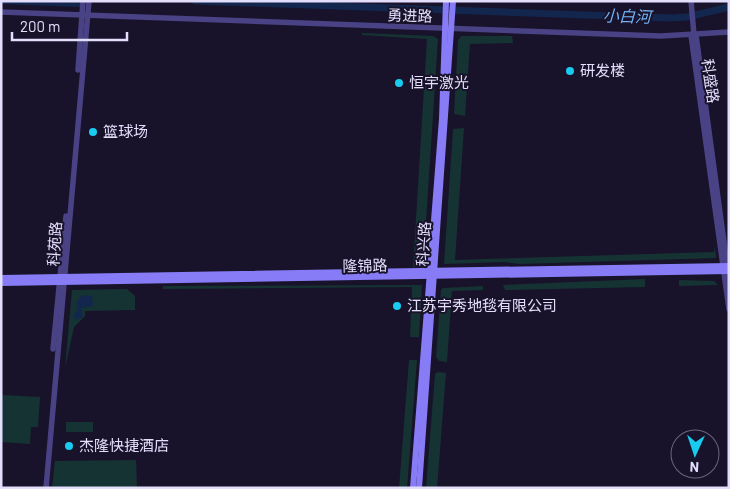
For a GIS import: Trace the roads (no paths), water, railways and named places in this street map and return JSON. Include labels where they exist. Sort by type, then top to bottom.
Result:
[{"type":"main road","name":"科兴路","points":[[446,1],[450,21]]},
{"type":"main road","name":"科兴路","points":[[419,488],[449,30],[453,1]]},
{"type":"main road","name":"隆锦路","points":[[1,278],[62,280],[726,269]]},
{"type":"main road","name":"科兴路","points":[[414,488],[432,275]]},
{"type":"main road","name":"隆锦路","points":[[1,284],[62,280]]},
{"type":"street","name":"科苑路","points":[[83,1],[85,13]]},
{"type":"street","name":"科苑路","points":[[44,488],[85,13],[89,1]]},
{"type":"street","name":"科盛路","points":[[691,4],[726,269],[729,309]]},
{"type":"street","name":"勇进路","points":[[1,12],[85,13],[449,30],[661,36],[729,32]]},
{"type":"street","name":"科盛路","points":[[726,269],[729,279]]},
{"type":"water","points":[[1,1],[80,1],[80,7],[1,4]]},
{"type":"water","points":[[83,295],[92,296],[93,306],[81,308],[83,317],[75,320],[74,314],[78,310],[76,302]]},
{"type":"waterway","name":"小白河","points":[[195,1],[671,18],[687,17],[729,7]]},
{"type":"place","name":"研发楼","points":[[570,71]]},
{"type":"place","name":"恒宇激光","points":[[399,83]]},
{"type":"place","name":"篮球场","points":[[93,132]]},
{"type":"place","name":"江苏宇秀地毯有限公司","points":[[397,306]]},
{"type":"place","name":"杰隆快捷酒店","points":[[69,446]]}]
